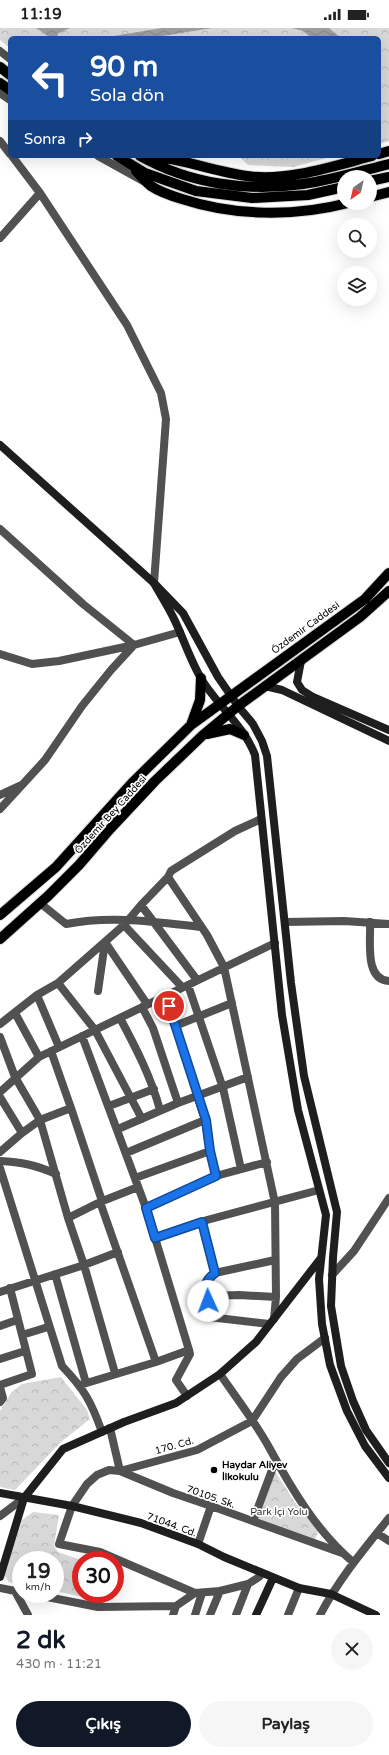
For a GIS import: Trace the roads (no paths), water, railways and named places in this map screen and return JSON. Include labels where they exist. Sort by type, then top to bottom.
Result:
[{"type":"main road","points":[[0,67],[8,73]]},
{"type":"main road","points":[[120,158],[145,173],[196,192],[252,198],[308,195],[337,189]]},
{"type":"main road","points":[[144,158],[158,166],[203,181],[247,188],[303,184],[389,164]]},
{"type":"main road","points":[[169,158],[176,161],[248,176],[288,176],[364,158]]},
{"type":"main road","points":[[129,164],[152,186],[174,196],[203,206],[243,212],[302,211],[337,205]]},
{"type":"main road","points":[[377,180],[389,177]]},
{"type":"main road","points":[[377,195],[389,192]]},
{"type":"main road","points":[[0,445],[154,583],[183,613],[214,670],[238,706],[253,724],[268,756],[285,922],[304,1076],[337,1212],[331,1306],[341,1366],[353,1401],[366,1430],[389,1463]]},
{"type":"main road","name":"Özdemir Caddesi","points":[[0,915],[56,867],[132,783],[191,725],[365,598],[389,573]]},
{"type":"main road","points":[[154,583],[180,632],[201,678],[251,744],[255,755],[282,1015],[298,1110],[326,1215],[319,1279],[325,1338],[330,1365],[347,1411],[365,1446],[389,1478]]},
{"type":"main road","points":[[265,686],[360,617],[389,591]]},
{"type":"main road","points":[[300,661],[297,682],[302,690],[313,697],[389,730]]},
{"type":"main road","points":[[191,725],[200,700],[201,678]]},
{"type":"main road","points":[[265,686],[282,690],[389,741]]},
{"type":"main road","name":"Özdemir Bey Caddesi","points":[[0,939],[79,865],[155,781],[203,735],[228,713],[265,686]]},
{"type":"main road","points":[[203,735],[217,730],[230,729],[244,735]]},
{"type":"main road","points":[[0,1577],[24,1498],[63,1449],[110,1428],[176,1403],[220,1374],[256,1342],[321,1257]]},
{"type":"main road","name":"71044. Cd.","points":[[0,1493],[72,1506],[141,1523],[198,1544],[224,1557],[299,1588],[331,1594],[360,1612],[376,1615]]},
{"type":"main road","points":[[256,1615],[273,1578]]},
{"type":"street","points":[[0,51],[8,57]]},
{"type":"street","points":[[0,141],[8,151]]},
{"type":"street","points":[[13,158],[40,193],[127,325],[161,393],[166,419],[154,583]]},
{"type":"street","points":[[102,158],[152,186]]},
{"type":"street","points":[[0,238],[40,193]]},
{"type":"street","points":[[0,529],[83,604],[134,645]]},
{"type":"street","points":[[0,654],[32,664],[59,661],[134,645],[180,632]]},
{"type":"street","points":[[0,809],[45,760],[82,706],[111,670],[134,645]]},
{"type":"street","points":[[0,795],[23,784]]},
{"type":"street","points":[[0,1024],[37,995],[58,983],[105,942],[142,905],[168,877],[171,871],[235,831],[261,819]]},
{"type":"street","points":[[168,877],[201,927],[224,967],[276,1203],[276,1297],[271,1321],[209,1317],[204,1288],[209,1278],[215,1273],[275,1260]]},
{"type":"street","points":[[40,903],[66,924],[88,920],[154,922],[201,927]]},
{"type":"street","points":[[142,905],[197,980]]},
{"type":"street","points":[[125,922],[185,986],[223,1088],[241,1169]]},
{"type":"street","points":[[285,922],[370,922],[389,924]]},
{"type":"street","points":[[370,922],[371,967],[379,978],[389,981]]},
{"type":"street","points":[[98,991],[105,942]]},
{"type":"street","points":[[105,942],[145,1005],[178,1103]]},
{"type":"street","points":[[0,1092],[39,1057],[274,942]]},
{"type":"street","points":[[58,983],[95,1030],[142,1119]]},
{"type":"street","points":[[37,995],[59,1047]]},
{"type":"street","points":[[166,995],[206,1120],[210,1151],[216,1176]]},
{"type":"street","points":[[175,1026],[232,1003]]},
{"type":"street","points":[[15,1013],[39,1057]]},
{"type":"street","points":[[120,1018],[141,1058],[154,1089],[160,1110]]},
{"type":"street","points":[[82,1036],[118,1129],[146,1208],[189,1350],[190,1354],[176,1380],[187,1396]]},
{"type":"street","points":[[0,1037],[15,1078],[40,1120],[115,1373]]},
{"type":"street","points":[[51,1051],[156,1362]]},
{"type":"street","points":[[118,1129],[160,1110],[223,1088],[248,1077]]},
{"type":"street","points":[[109,1106],[154,1089]]},
{"type":"street","points":[[0,1097],[22,1133]]},
{"type":"street","points":[[1,1150],[40,1120],[71,1108]]},
{"type":"street","points":[[126,1152],[206,1120]]},
{"type":"street","points":[[135,1178],[210,1151]]},
{"type":"street","points":[[0,1162],[18,1162],[38,1166],[56,1174]]},
{"type":"street","points":[[146,1208],[216,1176],[267,1162]]},
{"type":"street","points":[[0,1168],[48,1327],[62,1366],[83,1384]]},
{"type":"street","points":[[68,1218],[101,1201],[138,1187]]},
{"type":"street","points":[[155,1238],[202,1222],[319,1190]]},
{"type":"street","points":[[332,1275],[354,1251],[389,1199]]},
{"type":"street","points":[[202,1222],[215,1273]]},
{"type":"street","points":[[0,1292],[84,1265],[118,1252]]},
{"type":"street","points":[[55,1274],[83,1384],[94,1408],[102,1432]]},
{"type":"street","points":[[0,1402],[3,1398],[0,1386],[32,1374],[10,1288]]},
{"type":"street","points":[[206,1296],[239,1295],[276,1297]]},
{"type":"street","points":[[0,1326],[17,1320]]},
{"type":"street","points":[[22,1335],[48,1327]]},
{"type":"street","points":[[252,1421],[281,1377],[297,1359],[325,1338]]},
{"type":"street","points":[[83,1384],[115,1373],[156,1362],[189,1350]]},
{"type":"street","points":[[0,1359],[25,1351]]},
{"type":"street","points":[[220,1374],[270,1449],[275,1462],[307,1510],[342,1553],[353,1562]]},
{"type":"street","name":"170. Cd.","points":[[83,1551],[59,1544],[72,1506],[87,1484],[97,1475],[109,1470],[120,1471],[197,1450],[252,1421]]},
{"type":"street","points":[[110,1428],[120,1471]]},
{"type":"street","points":[[253,1521],[275,1462]]},
{"type":"street","name":"70105. Sk.","points":[[120,1471],[173,1493],[342,1553]]},
{"type":"street","points":[[0,1516],[24,1498]]},
{"type":"street","points":[[198,1544],[211,1506]]},
{"type":"street","points":[[320,1615],[331,1594],[353,1562],[389,1518]]},
{"type":"street","points":[[377,1533],[389,1541]]},
{"type":"street","points":[[124,1565],[198,1593]]},
{"type":"street","points":[[64,1600],[98,1607],[176,1606],[198,1593],[220,1591],[248,1584],[259,1577],[262,1573]]},
{"type":"street","points":[[236,1615],[248,1584]]},
{"type":"street","points":[[0,1588],[12,1590]]},
{"type":"street","points":[[288,1615],[299,1588]]},
{"type":"street","points":[[210,1615],[220,1591]]},
{"type":"street","points":[[195,1615],[198,1593]]},
{"type":"street","points":[[23,1603],[28,1615]]},
{"type":"street","points":[[98,1603],[98,1607]]},
{"type":"street","points":[[174,1615],[176,1606]]},
{"type":"water","points":[[36,28],[70,28],[57,34],[58,36],[48,36]]},
{"type":"water","points":[[162,28],[212,28],[162,36],[114,36]]},
{"type":"water","points":[[292,28],[329,28],[339,36],[309,36],[303,31]]},
{"type":"place","name":"Haydar Aliyev İlkokulu","points":[[214,1470]]},
{"type":"park label","name":"Park İçi Yolu","points":[[279,1511]]}]
